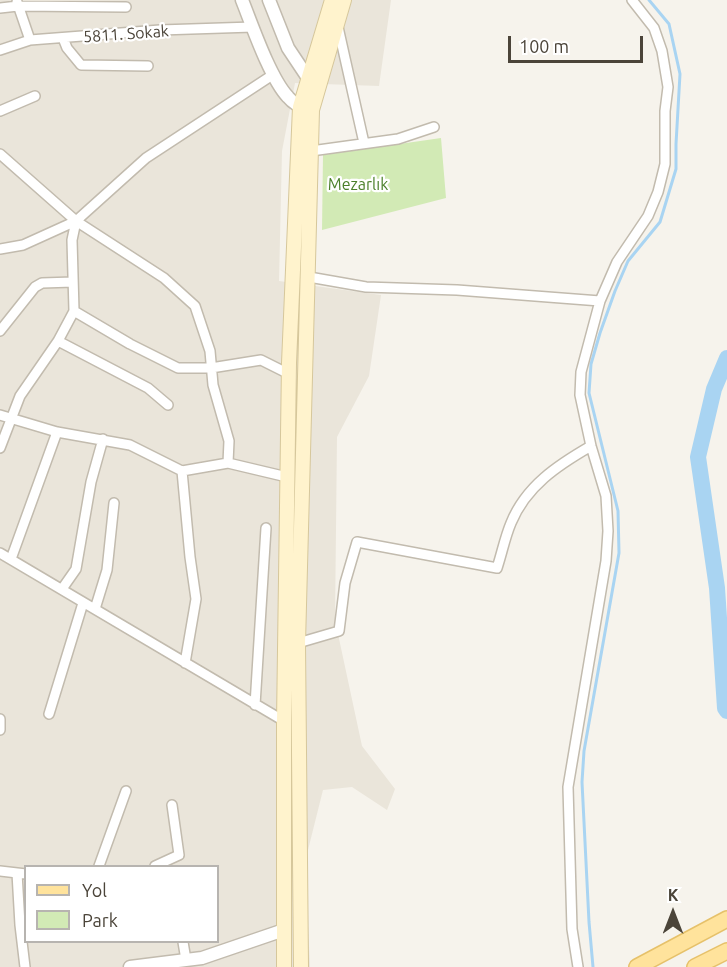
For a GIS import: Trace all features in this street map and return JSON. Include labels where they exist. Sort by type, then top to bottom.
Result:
[{"type":"main road","points":[[301,967],[298,643],[311,151],[306,109],[317,92],[344,0]]},
{"type":"main road","points":[[284,967],[284,721],[289,374],[308,77],[330,2]]},
{"type":"main road","points":[[637,967],[721,922]]},
{"type":"main road","points":[[696,967],[727,951]]},
{"type":"street","points":[[242,0],[274,75],[287,97],[306,109]]},
{"type":"street","points":[[269,0],[288,48],[317,92]]},
{"type":"street","points":[[578,967],[572,929],[568,787],[606,561],[608,531],[606,496],[591,446],[580,395],[581,372],[600,301],[617,262],[648,216],[658,192],[665,164],[665,111],[668,87],[662,51],[654,28],[632,0]]},
{"type":"street","points":[[17,3],[30,40]]},
{"type":"street","points":[[0,8],[17,3],[126,7]]},
{"type":"street","points":[[337,24],[364,143]]},
{"type":"street","name":"5811. Sokak","points":[[0,50],[30,40],[160,30],[253,27]]},
{"type":"street","points":[[63,38],[67,48],[81,65],[148,66]]},
{"type":"street","points":[[0,249],[23,245],[76,221],[146,158],[274,75]]},
{"type":"street","points":[[0,111],[35,96]]},
{"type":"street","points":[[311,151],[398,139],[434,127]]},
{"type":"street","points":[[0,154],[76,221],[164,278],[195,306],[210,351],[213,385],[229,441],[228,463]]},
{"type":"street","points":[[0,448],[20,396],[58,342],[74,311],[72,240],[76,221]]},
{"type":"street","points":[[309,277],[366,288],[457,290],[600,301]]},
{"type":"street","points":[[0,331],[35,287],[42,283],[73,282]]},
{"type":"street","points":[[74,311],[130,344],[178,368],[212,368],[261,360],[289,374]]},
{"type":"street","points":[[58,342],[148,388],[168,405]]},
{"type":"street","points":[[0,415],[57,432],[130,446],[182,471],[228,463],[287,477]]},
{"type":"street","points":[[11,559],[57,432]]},
{"type":"street","points":[[62,589],[75,568],[103,439]]},
{"type":"street","points":[[298,643],[339,631],[345,583],[357,542],[497,568],[511,522],[533,486],[566,460],[591,446]]},
{"type":"street","points":[[182,471],[196,599],[185,663]]},
{"type":"street","points":[[95,609],[107,570],[114,503]]},
{"type":"street","points":[[255,705],[266,528]]},
{"type":"street","points":[[0,553],[284,721]]},
{"type":"street","points":[[49,714],[83,603]]},
{"type":"street","points":[[0,718],[0,730]]},
{"type":"street","points":[[100,865],[126,791]]},
{"type":"street","points":[[159,865],[179,855],[172,805]]},
{"type":"street","points":[[0,871],[21,874],[20,925],[26,967]]},
{"type":"street","points":[[130,967],[202,958],[284,930]]},
{"type":"street","points":[[183,943],[186,960]]},
{"type":"shaded area","points":[[0,0],[391,0],[379,86],[295,83],[282,151],[279,281],[381,295],[369,376],[337,437],[335,620],[362,746],[395,789],[387,810],[352,787],[323,790],[305,862],[310,967],[0,967]]},
{"type":"green space","name":"Mezarlık","points":[[441,138],[446,198],[322,230],[323,155]]},
{"type":"waterway","points":[[593,967],[582,782],[584,751],[619,553],[618,511],[589,393],[591,364],[615,291],[628,261],[660,222],[676,169],[680,74],[669,24],[649,0]]},
{"type":"waterway","points":[[727,358],[714,389],[698,457],[717,588],[727,711]]}]
